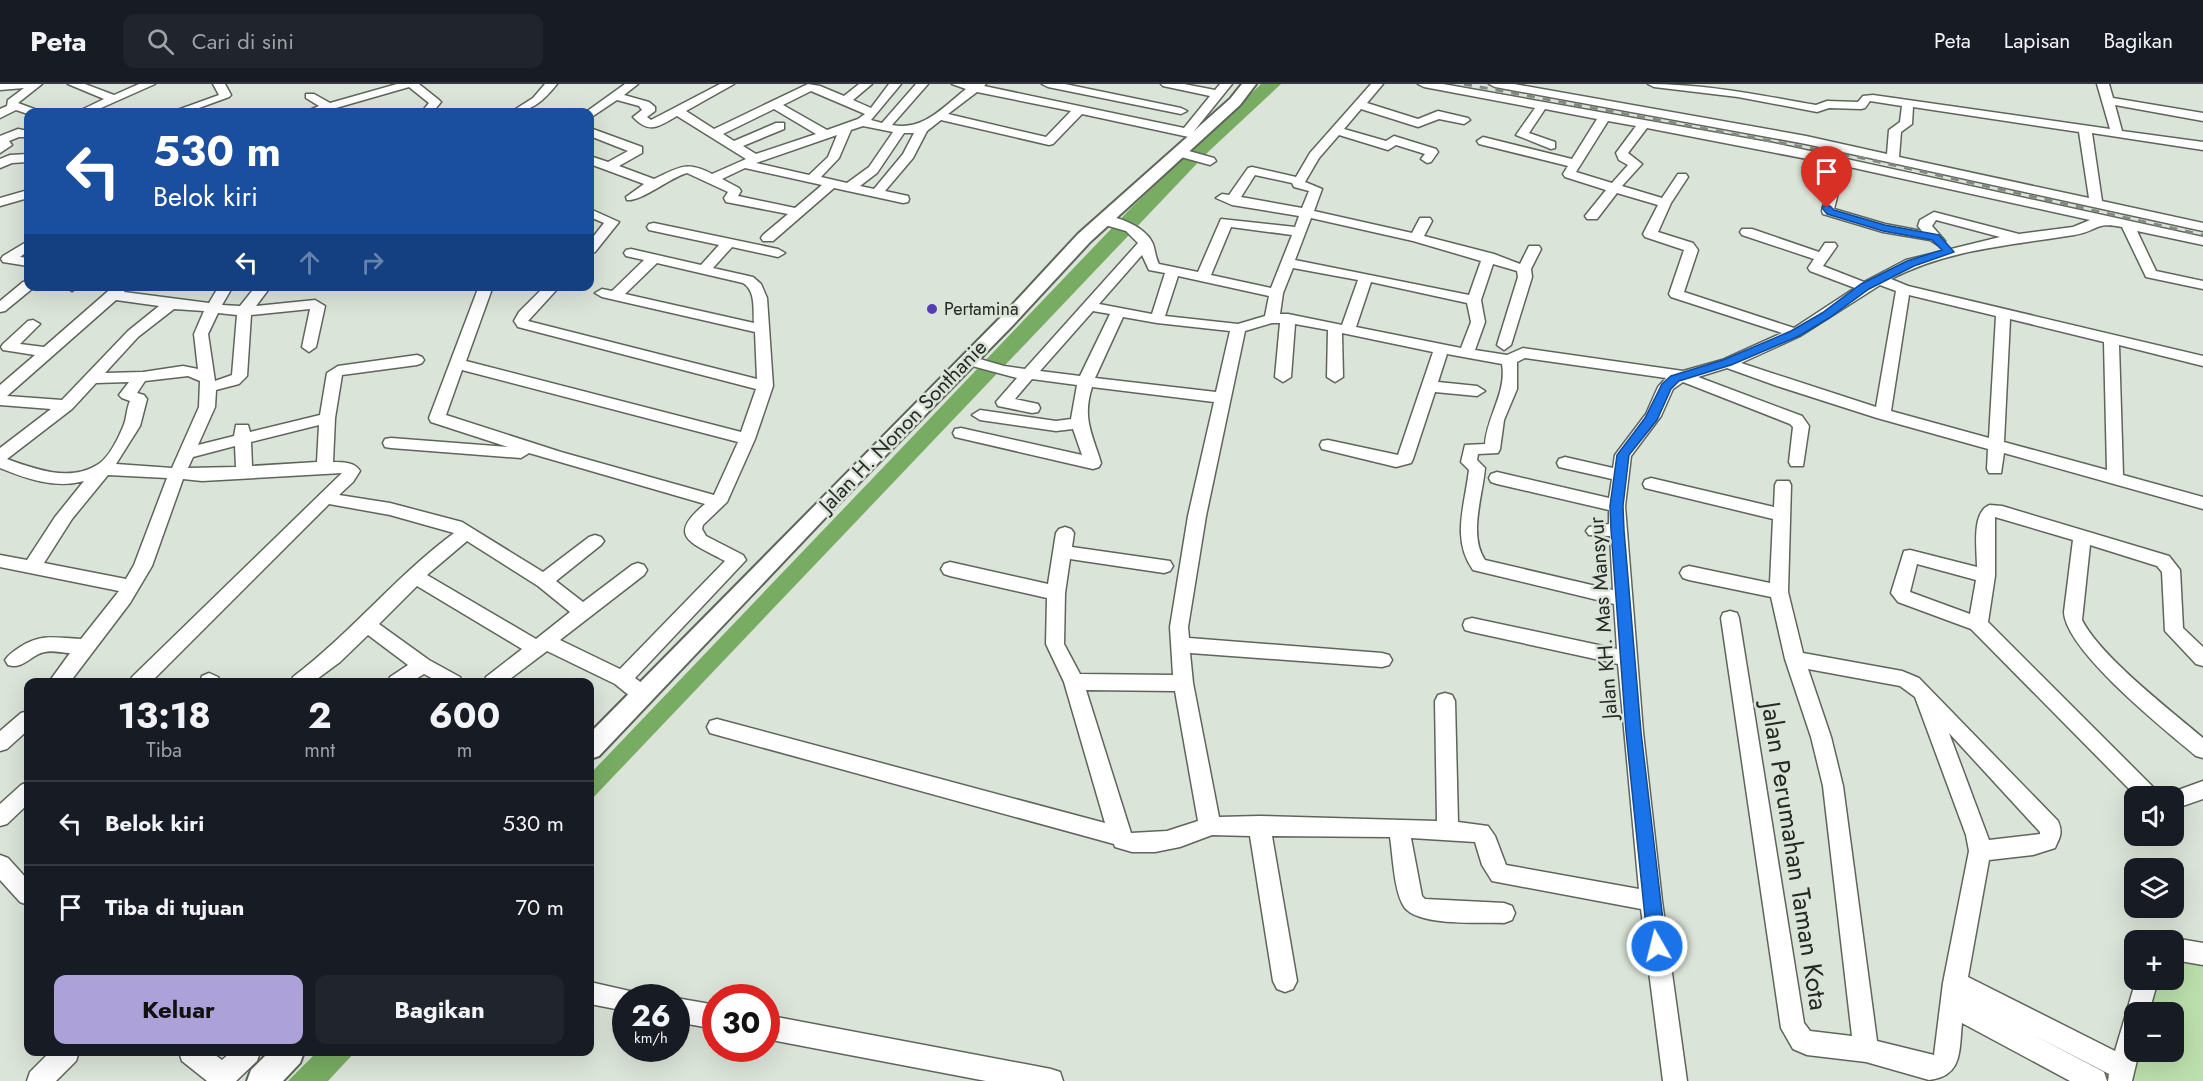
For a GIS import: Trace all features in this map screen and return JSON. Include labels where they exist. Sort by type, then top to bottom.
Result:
[{"type":"street","points":[[0,87],[28,84]]},
{"type":"street","points":[[24,109],[11,104],[36,84]]},
{"type":"street","points":[[74,84],[115,99]]},
{"type":"street","points":[[94,108],[149,84]]},
{"type":"street","points":[[190,108],[223,97],[225,95],[219,84]]},
{"type":"street","points":[[325,108],[392,86],[410,84],[435,102],[431,108]]},
{"type":"street","points":[[527,108],[542,96],[551,84]]},
{"type":"street","points":[[594,112],[632,84]]},
{"type":"street","points":[[615,96],[645,104],[645,107],[651,109],[639,117],[650,125],[728,84]]},
{"type":"street","points":[[843,102],[866,84]]},
{"type":"street","points":[[712,179],[755,159],[862,122],[873,113],[895,84]]},
{"type":"street","points":[[884,127],[922,84]]},
{"type":"street","points":[[958,84],[977,86],[1192,134],[1216,94],[1226,84]]},
{"type":"street","points":[[1048,84],[1181,111]]},
{"type":"street","points":[[1167,84],[1216,94]]},
{"type":"street","name":"Jalan H. Nonon Sonthanie","points":[[594,745],[973,362],[1108,222],[1182,153],[1192,134],[1235,102],[1249,84]]},
{"type":"street","points":[[1299,181],[1314,156],[1377,84]]},
{"type":"street","points":[[1424,84],[1840,161],[2203,241]]},
{"type":"street","points":[[1495,84],[1570,98],[1731,102],[1817,109],[1827,104],[1861,106],[1869,97],[2117,133],[2183,128],[2203,117]]},
{"type":"street","points":[[1570,98],[1581,84]]},
{"type":"street","points":[[1654,84],[1731,102],[1893,159],[2203,227]]},
{"type":"street","points":[[2103,84],[2117,133]]},
{"type":"street","points":[[694,86],[711,92]]},
{"type":"street","points":[[878,194],[909,155],[922,129],[977,86]]},
{"type":"street","points":[[715,133],[812,87],[873,113]]},
{"type":"street","points":[[310,96],[328,107]]},
{"type":"street","points":[[2106,100],[2183,128],[2203,146]]},
{"type":"street","points":[[1893,159],[1895,130],[1906,124],[1908,103]]},
{"type":"street","points":[[1358,104],[1418,123],[1440,115],[1464,120]]},
{"type":"street","points":[[775,105],[826,135]]},
{"type":"street","points":[[0,114],[15,106]]},
{"type":"street","points":[[1542,106],[1522,135],[1551,145]]},
{"type":"street","points":[[940,116],[1049,141],[1079,110]]},
{"type":"street","points":[[677,111],[755,159]]},
{"type":"street","points":[[1604,117],[1569,174],[1665,203]]},
{"type":"street","points":[[862,122],[900,130],[922,129]]},
{"type":"street","points":[[1592,216],[1636,164],[1623,157],[1622,153],[1644,124]]},
{"type":"street","points":[[735,145],[780,126]]},
{"type":"street","points":[[812,179],[833,158],[847,126]]},
{"type":"street","points":[[2085,129],[2096,202]]},
{"type":"street","points":[[850,187],[873,170],[900,130]]},
{"type":"street","points":[[1335,130],[1388,146],[1394,140],[1400,140],[1432,152],[1427,159]]},
{"type":"street","points":[[0,143],[18,133],[24,134]]},
{"type":"street","points":[[594,134],[638,150],[608,167]]},
{"type":"street","points":[[1483,141],[1575,164]]},
{"type":"street","points":[[1182,153],[1207,160]]},
{"type":"street","points":[[0,164],[10,159],[24,158]]},
{"type":"street","points":[[1840,161],[1828,211],[1883,228],[1935,237]]},
{"type":"street","points":[[594,162],[654,183]]},
{"type":"street","points":[[742,164],[903,199]]},
{"type":"street","points":[[632,197],[654,183],[687,168],[695,169],[735,191],[731,199],[797,212]]},
{"type":"street","points":[[1299,181],[1252,171],[1227,200],[1306,213],[1416,237],[1489,257],[1524,270]]},
{"type":"street","points":[[1682,177],[1649,234],[1688,246],[1691,250],[1676,294],[1795,333]]},
{"type":"street","points":[[1272,319],[1276,293],[1316,189],[1299,185],[1299,181]]},
{"type":"street","points":[[768,238],[832,183]]},
{"type":"street","points":[[0,202],[24,195]]},
{"type":"street","points":[[1243,224],[1248,204]]},
{"type":"street","points":[[594,215],[612,222],[594,244]]},
{"type":"street","points":[[1949,252],[1925,226],[1927,220],[1934,216],[2019,238]]},
{"type":"street","name":"Jalan KH. Mas Mansyur","points":[[1675,1081],[1651,901],[1633,732],[1617,506],[1623,455],[1651,420],[1666,387],[1682,376],[1727,363],[1795,333],[1872,283],[1911,263],[1949,252],[2019,238],[2076,231],[2105,219]]},
{"type":"street","points":[[1416,237],[1425,221]]},
{"type":"street","points":[[1108,222],[1135,230],[1146,242],[1151,265],[1173,272],[1276,293]]},
{"type":"street","points":[[2127,223],[2150,274],[2203,285]]},
{"type":"street","points":[[1203,277],[1225,224],[1243,224],[1300,232]]},
{"type":"street","points":[[654,227],[778,252]]},
{"type":"street","points":[[1747,232],[1826,252],[1815,267],[1818,271],[2003,312],[2203,361]]},
{"type":"street","points":[[704,270],[729,242]]},
{"type":"street","points":[[1032,408],[1004,403],[1146,242]]},
{"type":"street","points":[[4,262],[24,248]]},
{"type":"street","points":[[1533,249],[1524,270],[1525,277],[1506,353],[1512,374],[1510,387],[1494,428],[1492,449],[1471,449],[1470,452],[1468,462],[1477,468],[1469,529],[1470,550],[1479,565],[1624,599]]},
{"type":"street","points":[[622,680],[737,560],[713,549],[694,535],[693,529],[695,522],[719,502],[747,439],[765,386],[760,298],[754,284],[748,280],[631,254]]},
{"type":"street","points":[[1466,354],[1478,322],[1474,300],[1489,257]]},
{"type":"street","points":[[653,258],[608,294],[762,328]]},
{"type":"street","points":[[4,262],[24,262]]},
{"type":"street","points":[[1288,263],[1474,300]]},
{"type":"street","points":[[1157,319],[1163,302],[1164,290],[1173,272]]},
{"type":"street","points":[[1335,377],[1342,328],[1366,277]]},
{"type":"street","points":[[0,308],[24,288]]},
{"type":"street","points":[[1883,414],[1903,289]]},
{"type":"street","points":[[0,393],[118,291],[171,304],[244,311],[318,305],[309,347]]},
{"type":"street","points":[[62,678],[117,607],[143,566],[177,474],[207,407],[207,382],[201,334],[219,291]]},
{"type":"street","points":[[91,378],[140,378],[190,371],[207,382],[234,381],[240,376],[244,311],[260,291]]},
{"type":"street","points":[[428,445],[484,291]]},
{"type":"street","points":[[549,291],[524,315],[521,321],[523,324],[765,386]]},
{"type":"street","points":[[0,456],[66,405],[133,334],[171,304]]},
{"type":"street","points":[[1089,306],[1157,319],[1238,328],[1272,319],[1288,318],[1466,354],[1523,353],[1682,376],[1796,420],[1801,426],[1797,462]]},
{"type":"street","points":[[1995,469],[2003,312]]},
{"type":"street","points":[[961,433],[1093,462],[1078,423],[1085,381],[1118,313]]},
{"type":"street","points":[[1283,377],[1288,318]]},
{"type":"street","points":[[4,347],[33,324]]},
{"type":"street","points":[[1210,826],[1183,683],[1179,623],[1197,516],[1238,328]]},
{"type":"street","points":[[2111,339],[2115,478]]},
{"type":"street","points":[[4,347],[49,352]]},
{"type":"street","points":[[1328,446],[1396,461],[1404,459],[1441,349]]},
{"type":"street","points":[[325,467],[327,418],[337,371],[417,360]]},
{"type":"street","points":[[973,362],[1003,371],[1222,399]]},
{"type":"street","points":[[458,363],[747,439]]},
{"type":"street","points":[[1727,363],[1782,383],[1883,414],[2203,503]]},
{"type":"street","points":[[31,569],[70,508],[104,469],[132,427],[136,412],[134,411],[139,399],[127,395],[140,378]]},
{"type":"street","points":[[1428,386],[1477,391]]},
{"type":"street","points":[[0,400],[66,405]]},
{"type":"street","points":[[980,415],[1056,426],[1078,423]]},
{"type":"street","points":[[187,453],[242,434],[327,418]]},
{"type":"street","points":[[437,418],[555,456],[719,502]]},
{"type":"street","points":[[242,434],[244,472]]},
{"type":"street","points":[[391,443],[555,456]]},
{"type":"street","points":[[0,462],[30,474],[61,479],[78,477],[104,469],[177,474],[325,467],[344,468],[352,473],[143,678]]},
{"type":"street","points":[[1565,464],[1622,475]]},
{"type":"street","points":[[1497,478],[1617,506]]},
{"type":"street","points":[[1651,484],[1783,515]]},
{"type":"street","points":[[1783,485],[1779,592],[1795,659],[1821,737],[1833,786],[1866,1050]]},
{"type":"street","points":[[325,498],[421,516],[450,524],[544,581],[583,612]]},
{"type":"street","points":[[1978,624],[1986,576],[1986,515],[1990,511],[2002,512],[2163,561],[2171,570],[2174,631],[2203,659]]},
{"type":"street","points":[[1595,531],[1618,530]]},
{"type":"street","points":[[305,678],[333,657],[415,576],[447,546],[466,532]]},
{"type":"street","points":[[2082,537],[2073,621],[2083,638],[2117,672],[2203,750]]},
{"type":"street","points":[[544,581],[595,541]]},
{"type":"street","points":[[1120,836],[1074,682],[1054,644],[1056,593],[1063,543],[1164,566]]},
{"type":"street","points":[[1986,576],[1910,556],[1900,593],[1904,597],[1978,624],[2139,786]]},
{"type":"street","points":[[0,561],[130,587]]},
{"type":"street","points":[[950,569],[1056,593]]},
{"type":"street","points":[[499,678],[638,570]]},
{"type":"street","points":[[1689,573],[1779,592]]},
{"type":"street","points":[[415,576],[541,645],[622,680],[643,695]]},
{"type":"street","name":"Jalan Perumahan Taman Kota","points":[[1730,618],[1791,1022],[1796,1033],[1807,1043],[1866,1050],[1916,1066],[1938,1067],[1945,1062],[1954,994],[1980,851]]},
{"type":"street","points":[[367,625],[422,665],[447,678]]},
{"type":"street","points":[[1472,625],[1628,659]]},
{"type":"street","points":[[15,660],[40,644],[85,647]]},
{"type":"street","points":[[1180,645],[1382,660]]},
{"type":"street","points":[[1795,659],[1912,682],[1923,692],[2050,828],[2051,833],[2047,841],[1980,851],[1977,835],[1923,692]]},
{"type":"street","points":[[403,678],[422,665]]},
{"type":"street","points":[[1074,682],[1183,683]]},
{"type":"street","points":[[1445,701],[1448,830]]},
{"type":"street","points":[[0,743],[24,722]]},
{"type":"street","points":[[717,727],[1120,836],[1128,842],[1141,844],[1194,834],[1210,826],[1399,828],[1480,833],[1489,843],[1491,865],[1500,874],[1651,901]]},
{"type":"street","points":[[2184,797],[2203,790]]},
{"type":"street","points":[[0,817],[24,795]]},
{"type":"street","points":[[1259,825],[1285,981]]},
{"type":"street","points":[[1399,828],[1411,899],[1415,905],[1424,909],[1504,913]]},
{"type":"street","points":[[0,865],[24,891]]},
{"type":"street","points":[[2184,951],[2203,954]]},
{"type":"street","points":[[594,994],[612,997]]},
{"type":"street","points":[[1954,994],[2121,1074]]},
{"type":"street","points":[[1954,994],[2095,1081]]},
{"type":"street","points":[[780,1030],[1051,1081]]},
{"type":"street","points":[[39,1081],[63,1056]]},
{"type":"street","points":[[196,1056],[221,1078],[244,1056]]},
{"type":"street","points":[[262,1081],[285,1056]]},
{"type":"shaded area","points":[[1261,84],[1281,84],[1208,152],[594,797],[594,770],[1132,207]]},
{"type":"shaded area","points":[[2184,951],[2203,954],[2203,1081],[2095,1081],[1955,983],[2122,1067],[2124,1060],[2124,1062],[2184,1062],[2184,1002],[2140,1002],[2144,990],[2184,990]]},
{"type":"shaded area","points":[[313,1056],[351,1056],[328,1081],[288,1081]]},
{"type":"railway","points":[[1464,84],[1857,157],[2203,235]]},
{"type":"place","name":"Pertamina","points":[[932,309]]},
{"type":"route","points":[[1657,946],[1633,732],[1618,530],[1617,506],[1623,455],[1651,420],[1666,387],[1675,379],[1727,363],[1795,333],[1826,315],[1865,286],[1911,263],[1949,252],[1935,237],[1883,228],[1830,212],[1827,208]]}]
